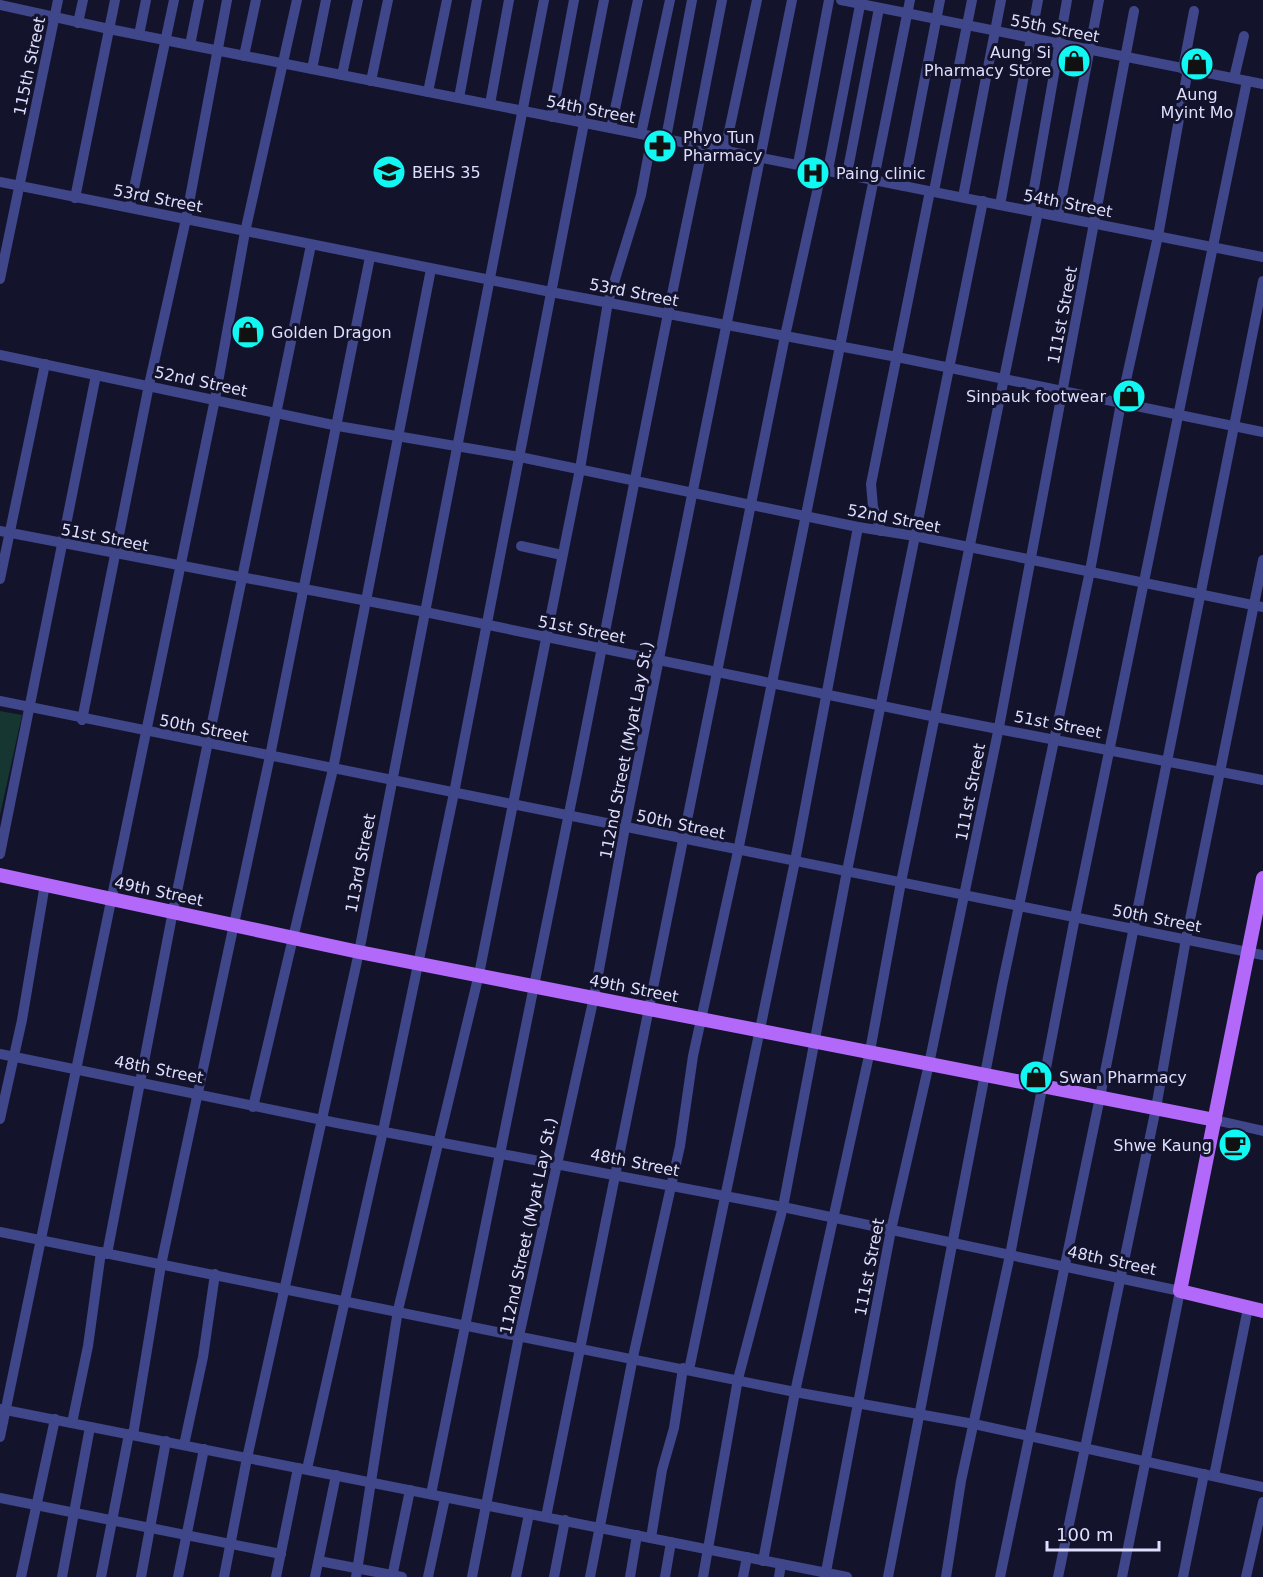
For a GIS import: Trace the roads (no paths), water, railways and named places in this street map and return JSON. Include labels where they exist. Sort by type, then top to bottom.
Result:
[{"type":"main road","name":"49th Street","points":[[0,875],[173,910],[359,952],[1215,1119]]},
{"type":"main road","points":[[1180,1291],[1215,1119],[1256,954],[1263,878]]},
{"type":"main road","name":"48th Street","points":[[1180,1291],[1263,1311]]},
{"type":"street","name":"115th Street","points":[[0,279],[58,0]]},
{"type":"street","points":[[78,23],[83,0]]},
{"type":"street","points":[[75,198],[115,0]]},
{"type":"street","points":[[139,35],[147,0]]},
{"type":"street","points":[[130,207],[174,0]]},
{"type":"street","points":[[190,45],[199,0]]},
{"type":"street","points":[[82,720],[149,385],[186,219],[227,0]]},
{"type":"street","points":[[244,56],[256,0]]},
{"type":"street","points":[[0,1437],[3,1409],[180,567],[245,232],[297,0]]},
{"type":"street","points":[[312,69],[326,0]]},
{"type":"street","points":[[342,75],[358,0]]},
{"type":"street","points":[[372,81],[388,0]]},
{"type":"street","points":[[428,92],[447,0]]},
{"type":"street","points":[[459,98],[477,0]]},
{"type":"street","points":[[490,104],[510,0]]},
{"type":"street","name":"113rd Street","points":[[320,1120],[359,952],[544,0]]},
{"type":"street","points":[[552,117],[574,0]]},
{"type":"street","points":[[276,1577],[346,1300],[454,793],[584,123],[580,122],[604,0]]},
{"type":"street","points":[[611,128],[638,0]]},
{"type":"street","points":[[641,134],[670,0]]},
{"type":"street","points":[[666,138],[692,0]]},
{"type":"street","points":[[430,1494],[462,1325],[602,648],[699,145],[722,0]]},
{"type":"street","points":[[725,150],[757,0]]},
{"type":"street","name":"112nd Street (Myat Lay St.)","points":[[471,1577],[519,1336],[594,997],[625,827],[792,0]]},
{"type":"street","points":[[798,164],[829,0]]},
{"type":"street","name":"55th Street","points":[[841,0],[861,2],[908,14],[1263,84]]},
{"type":"street","points":[[590,1577],[633,1358],[687,1109],[693,1056],[704,1018],[770,682],[841,346],[910,0]]},
{"type":"street","points":[[904,186],[940,0]]},
{"type":"street","points":[[881,531],[873,507],[871,484],[972,0]]},
{"type":"street","points":[[963,197],[1001,0]]},
{"type":"street","points":[[1000,205],[1038,0]]},
{"type":"street","points":[[763,1561],[795,1392],[870,1051],[901,882],[1003,379],[1034,212],[1067,0]]},
{"type":"street","points":[[1058,216],[1099,0]]},
{"type":"street","points":[[546,1517],[785,336],[825,170],[861,2]]},
{"type":"street","name":"54th Street","points":[[0,5],[19,5],[54,18],[166,41],[1263,257]]},
{"type":"street","points":[[847,174],[879,8]]},
{"type":"street","name":"111st Street","points":[[826,1575],[891,1230],[929,1064],[999,727],[1029,560],[1096,224],[1134,11]]},
{"type":"street","points":[[888,1577],[952,1242],[1090,571],[1120,403],[1158,236],[1194,11]]},
{"type":"street","points":[[1234,78],[1244,36]]},
{"type":"street","points":[[946,1577],[950,1539],[1011,1255],[1075,917],[1145,582],[1211,246],[1247,81]]},
{"type":"street","points":[[357,1573],[398,1310],[441,1142],[479,974],[580,469],[608,302],[641,195],[652,136]]},
{"type":"street","name":"53rd Street","points":[[0,182],[431,269],[897,357],[1263,432]]},
{"type":"street","points":[[703,1577],[738,1379],[783,1207],[847,871],[983,201]]},
{"type":"street","points":[[72,1423],[104,1253],[141,1082],[173,910],[244,578],[311,245]]},
{"type":"street","points":[[101,1577],[131,1435],[161,1265],[339,426],[370,257]]},
{"type":"street","points":[[253,1107],[333,769],[396,436],[431,269]]},
{"type":"street","points":[[1000,1577],[1100,1097],[1131,928],[1263,280]]},
{"type":"street","name":"52nd Street","points":[[0,355],[339,426],[634,479],[858,527],[915,536],[1259,606]]},
{"type":"street","points":[[0,579],[5,532],[45,364]]},
{"type":"street","points":[[0,854],[96,375]]},
{"type":"street","points":[[651,1538],[662,1470],[675,1428],[795,861],[858,527]]},
{"type":"street","name":"51st Street","points":[[5,532],[485,624],[936,717],[999,727],[1263,780]]},
{"type":"street","points":[[520,546],[562,555]]},
{"type":"street","points":[[1058,1577],[1156,1108],[1219,771],[1259,606],[1263,560]]},
{"type":"street","name":"50th Street","points":[[0,701],[82,720],[1256,954]]},
{"type":"street","points":[[0,1119],[14,1057],[45,884]]},
{"type":"street","name":"48th Street","points":[[0,1054],[498,1155],[783,1207],[1180,1291]]},
{"type":"street","name":"49th Street","points":[[1215,1119],[1263,1131]]},
{"type":"street","points":[[224,1577],[247,1458],[320,1120]]},
{"type":"street","points":[[0,1232],[398,1310],[795,1392],[919,1416],[974,1424],[1263,1487]]},
{"type":"street","points":[[184,1445],[203,1357],[215,1274]]},
{"type":"street","points":[[1122,1577],[1180,1291]]},
{"type":"street","points":[[1183,1577],[1248,1308]]},
{"type":"street","points":[[3,1409],[565,1520],[826,1575],[847,1577]]},
{"type":"street","points":[[21,1577],[55,1419]]},
{"type":"street","points":[[62,1577],[90,1426]]},
{"type":"street","points":[[141,1577],[166,1442]]},
{"type":"street","points":[[178,1577],[204,1449]]},
{"type":"street","points":[[315,1577],[336,1475]]},
{"type":"street","points":[[319,1561],[357,1573],[395,1576],[410,1490]]},
{"type":"street","points":[[0,1498],[281,1554]]},
{"type":"street","points":[[428,1577],[445,1498]]},
{"type":"street","points":[[1246,1577],[1263,1502]]},
{"type":"street","points":[[516,1577],[529,1514]]},
{"type":"street","points":[[554,1577],[565,1520]]},
{"type":"street","points":[[630,1577],[637,1535]]},
{"type":"street","points":[[665,1577],[671,1542]]},
{"type":"street","points":[[743,1577],[747,1557]]},
{"type":"street","points":[[779,1577],[782,1564]]},
{"type":"place","name":"Aung Si Pharmacy Store","points":[[1074,61]]},
{"type":"place","name":"Aung Myint Mo","points":[[1197,64]]},
{"type":"place","name":"Phyo Tun Pharmacy","points":[[660,146]]},
{"type":"place","name":"BEHS 35","points":[[389,172]]},
{"type":"place","name":"Paing clinic","points":[[813,173]]},
{"type":"place","name":"Golden Dragon","points":[[248,332]]},
{"type":"place","name":"Sinpauk footwear","points":[[1129,396]]},
{"type":"place","name":"Swan Pharmacy","points":[[1036,1077]]},
{"type":"place","name":"Shwe Kaung","points":[[1235,1145]]}]
